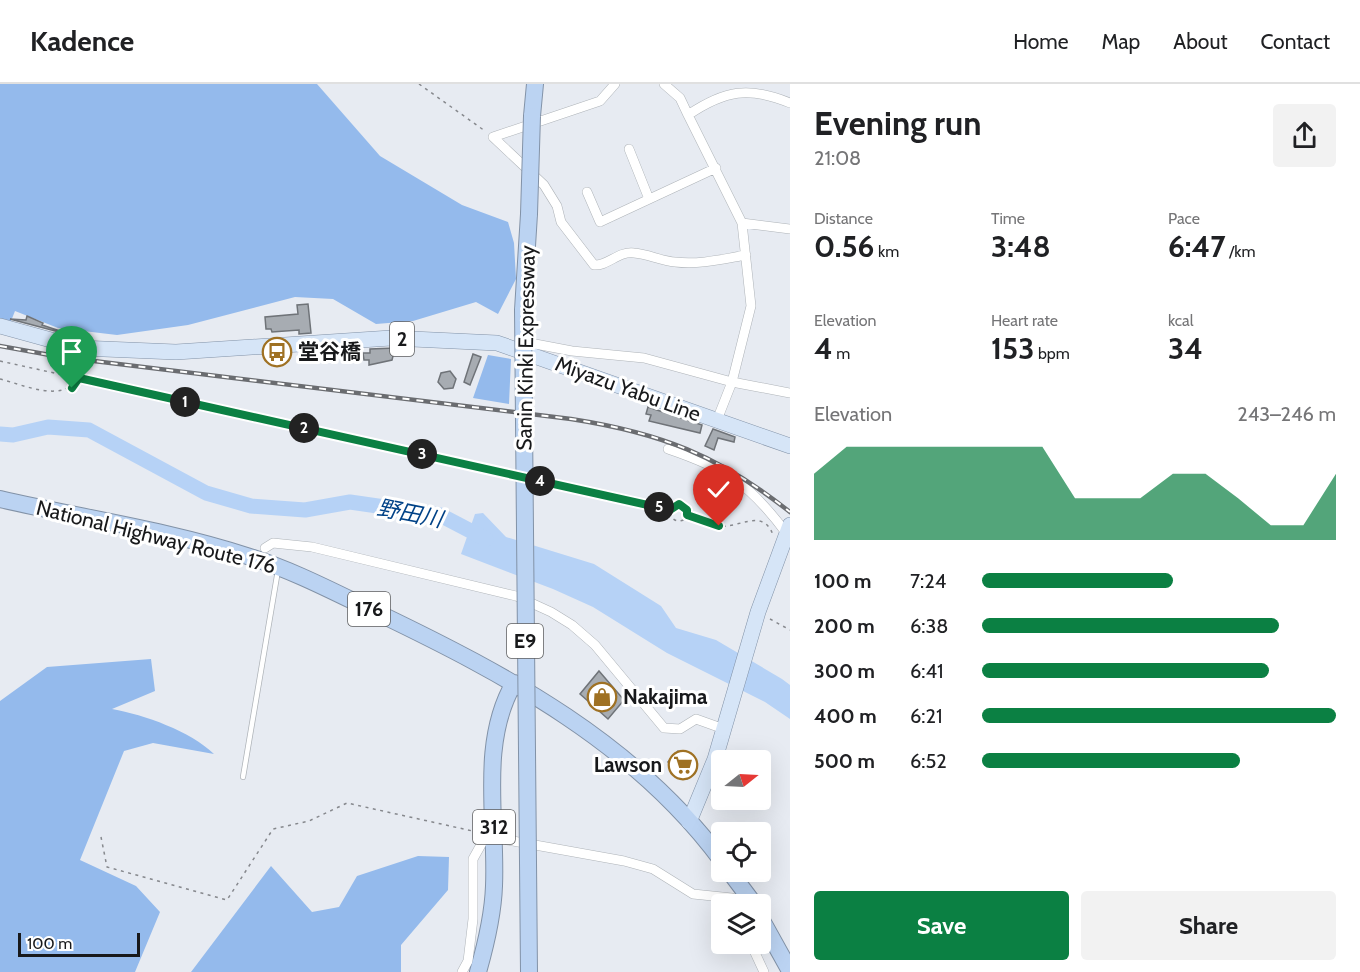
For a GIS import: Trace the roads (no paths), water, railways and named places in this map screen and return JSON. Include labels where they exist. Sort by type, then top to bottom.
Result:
[{"type":"highway","name":"Sanin Kinki Expressway","points":[[529,972],[523,310],[535,84]]},
{"type":"highway","name":"National Highway Route 176","points":[[0,499],[195,542],[279,567],[459,652],[558,710],[608,746],[689,822],[711,848]]},
{"type":"highway","name":"312","points":[[478,972],[492,915],[495,743],[503,702],[514,683]]},
{"type":"highway","name":"312","points":[[486,972],[497,930],[502,883],[504,745],[512,709],[514,683]]},
{"type":"highway","points":[[771,937],[790,971]]},
{"type":"main road","name":"Miyazu Yabu Line","points":[[0,326],[80,348],[176,352],[391,338],[459,340],[511,346],[790,446]]},
{"type":"main road","points":[[689,822],[699,802],[763,618],[776,557],[784,533]]},
{"type":"street","points":[[615,84],[600,102],[493,137],[544,185],[557,206],[561,222],[594,265],[601,265],[618,255],[633,252],[676,262],[706,262],[746,255]]},
{"type":"street","points":[[664,84],[680,98],[742,224],[751,306],[732,382],[717,420]]},
{"type":"street","points":[[688,115],[712,99],[732,94],[763,94],[790,103]]},
{"type":"street","points":[[629,149],[649,199]]},
{"type":"street","points":[[587,192],[600,222],[716,168]]},
{"type":"street","points":[[742,224],[790,229]]},
{"type":"street","points":[[511,346],[530,343],[572,351],[644,358],[732,382],[790,393]]},
{"type":"street","points":[[668,449],[711,464],[746,486],[764,502],[784,533]]},
{"type":"street","points":[[265,548],[273,543],[312,548],[516,596],[551,612],[588,638],[663,728],[680,729],[696,720],[725,726]]},
{"type":"street","points":[[462,972],[468,961],[473,919],[473,859],[488,835]]},
{"type":"street","points":[[507,840],[624,861],[653,869],[693,894],[733,889]]},
{"type":"street","points":[[756,954],[764,972]]},
{"type":"lane","points":[[243,777],[279,567]]},
{"type":"waterway","name":"野田川","points":[[0,434],[13,435],[48,427],[89,430],[206,493],[251,506],[305,510],[350,502],[440,515],[486,539]]},
{"type":"railway","points":[[0,346],[61,357],[571,419],[633,431],[687,449],[713,461],[764,492],[790,512]]},
{"type":"place","name":"堂谷橋","points":[[277,352]]},
{"type":"place","name":"Nakajima","points":[[602,697]]},
{"type":"place","name":"Lawson","points":[[683,765]]}]
